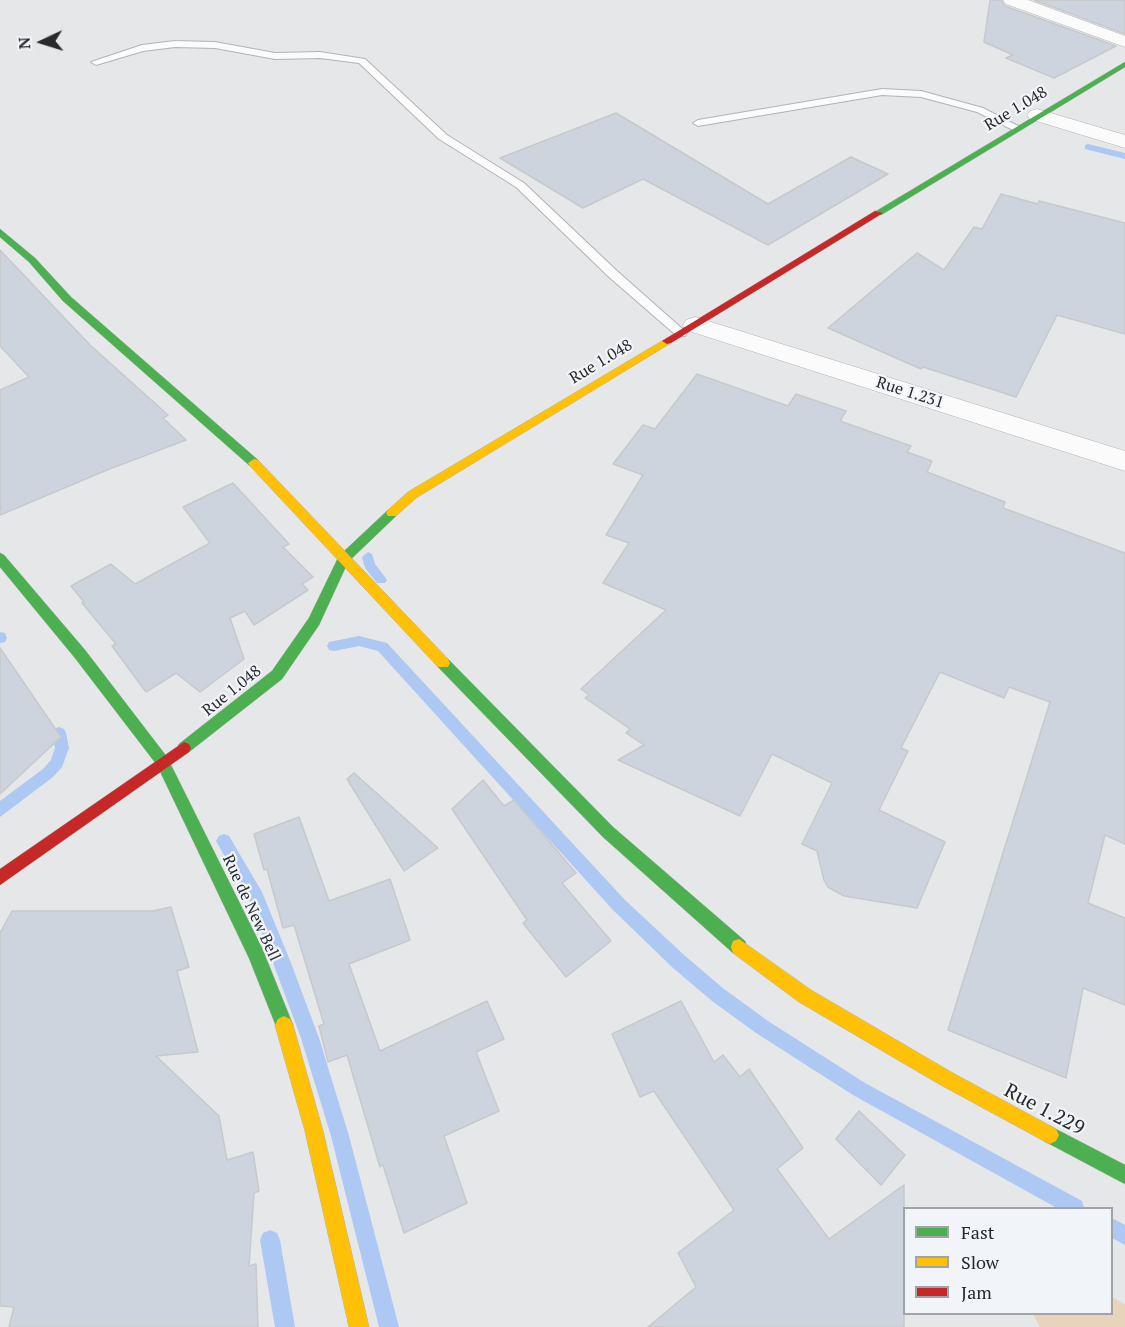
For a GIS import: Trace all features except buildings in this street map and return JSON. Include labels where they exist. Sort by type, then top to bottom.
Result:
[{"type":"street","points":[[1012,0],[1125,42]]},
{"type":"street","name":"Rue 1.048","points":[[0,879],[38,849],[209,730],[277,675],[314,621],[343,559],[412,495],[1037,115],[1125,64]]},
{"type":"street","points":[[1037,115],[1125,142]]},
{"type":"street","name":"Rue 1.229","points":[[0,232],[32,260],[67,299],[261,470],[343,559],[608,832],[755,961],[805,996],[945,1078],[1125,1175]]},
{"type":"street","name":"Rue 1.231","points":[[688,329],[1125,461]]},
{"type":"street","name":"Rue de New Bell","points":[[0,558],[80,654],[162,761],[256,954],[286,1031],[314,1131],[359,1327]]},
{"type":"lane","points":[[96,62],[142,48],[175,44],[215,45],[275,56],[320,55],[362,61],[443,137],[520,185],[613,274],[688,329]]},
{"type":"lane","points":[[698,123],[882,92],[921,94],[980,110],[1017,128]]},
{"type":"shaded area","points":[[1113,1298],[1125,1304],[1125,1327],[1040,1327],[1034,1315],[1113,1315]]},
{"type":"waterway","points":[[1088,147],[1125,156]]},
{"type":"waterway","points":[[368,557],[369,565],[381,580]]},
{"type":"waterway","points":[[334,646],[359,641],[382,647],[619,905],[718,995],[762,1027],[859,1089],[1073,1207]]},
{"type":"waterway","points":[[0,810],[48,773],[57,763],[62,748],[59,733]]},
{"type":"waterway","points":[[224,841],[256,897],[310,1038],[340,1136],[389,1327]]},
{"type":"waterway","points":[[1113,1229],[1125,1235]]},
{"type":"waterway","points":[[270,1240],[285,1327]]},
{"type":"traffic: fast","points":[[878,213],[1125,64]]},
{"type":"traffic: fast","points":[[0,232],[32,260],[67,299],[254,463]]},
{"type":"traffic: fast","points":[[184,748],[277,675],[314,621],[343,559],[392,513]]},
{"type":"traffic: fast","points":[[0,558],[80,654],[162,761],[256,954],[284,1025]]},
{"type":"traffic: fast","points":[[443,663],[608,832],[739,947]]},
{"type":"traffic: fast","points":[[1050,1135],[1125,1175]]},
{"type":"traffic: slow","points":[[392,513],[412,495],[667,341]]},
{"type":"traffic: slow","points":[[254,463],[443,663]]},
{"type":"traffic: slow","points":[[739,947],[805,996],[945,1078],[1050,1135]]},
{"type":"traffic: slow","points":[[284,1025],[314,1131],[359,1327]]},
{"type":"traffic: jam","points":[[667,341],[878,213]]},
{"type":"traffic: jam","points":[[0,878],[184,748]]}]
